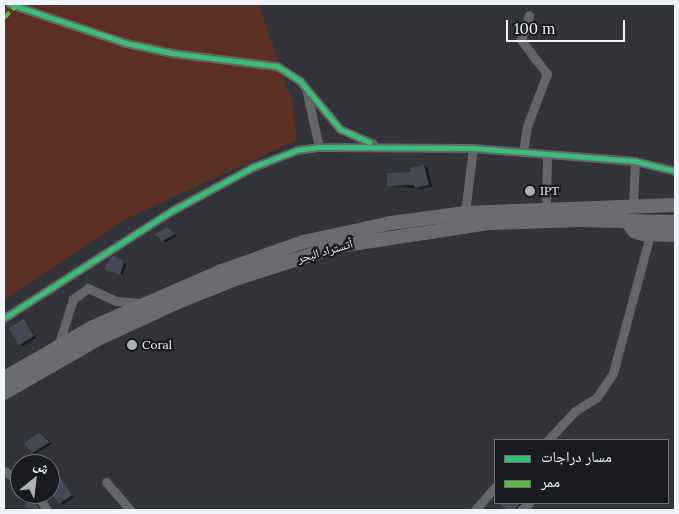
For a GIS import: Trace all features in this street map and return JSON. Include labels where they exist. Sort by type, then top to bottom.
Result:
[{"type":"highway","name":"أتستراد البحر","points":[[4,378],[58,346],[153,300],[303,242],[391,223],[465,213],[546,208],[675,205]]},
{"type":"highway","name":"أتستراد البحر","points":[[4,393],[96,340],[178,302],[234,279],[339,246],[490,224],[626,220],[675,222]]},
{"type":"highway","points":[[626,220],[634,231],[650,235],[675,235]]},
{"type":"street","points":[[10,4],[126,43],[172,53],[277,66],[290,73],[340,129],[382,146]]},
{"type":"street","points":[[523,152],[526,126],[547,74],[521,40],[528,15]]},
{"type":"street","points":[[305,88],[319,146]]},
{"type":"street","points":[[4,318],[181,206],[263,162],[319,146],[473,148],[635,161],[675,171]]},
{"type":"street","points":[[465,213],[473,148]]},
{"type":"street","points":[[546,208],[547,154]]},
{"type":"street","points":[[633,206],[635,161]]},
{"type":"street","points":[[549,439],[575,411],[596,397],[613,373],[650,235]]},
{"type":"street","points":[[58,346],[73,299],[88,288],[123,303],[153,300]]},
{"type":"street","points":[[106,482],[130,510]]},
{"type":"street","points":[[475,510],[494,488]]},
{"type":"shaded area","points":[[4,4],[259,4],[293,104],[297,140],[128,218],[4,300]]},
{"type":"building","points":[[424,165],[429,185],[415,188],[414,185],[387,186],[387,173],[411,172],[410,168]]},
{"type":"building","points":[[167,227],[175,234],[162,241],[155,234]]},
{"type":"building","points":[[112,256],[124,261],[120,275],[104,269]]},
{"type":"building","points":[[24,319],[34,336],[19,345],[9,328]]},
{"type":"building","points":[[39,433],[50,442],[32,453],[24,443]]},
{"type":"building","points":[[60,477],[72,495],[60,503]]},
{"type":"building","points":[[26,504],[36,504],[40,510],[24,507]]},
{"type":"building","points":[[499,504],[519,504],[515,510],[508,510]]},
{"type":"marked path","points":[[4,18],[17,5]]},
{"type":"cycle path","points":[[10,4],[126,43],[172,53],[277,66],[300,81],[340,129],[369,142]]},
{"type":"cycle path","points":[[4,318],[173,210],[253,167],[297,150],[319,147],[473,148],[635,161],[675,171]]},
{"type":"place","name":"IPT","points":[[530,191]]},
{"type":"place","name":"Coral","points":[[132,345]]}]
